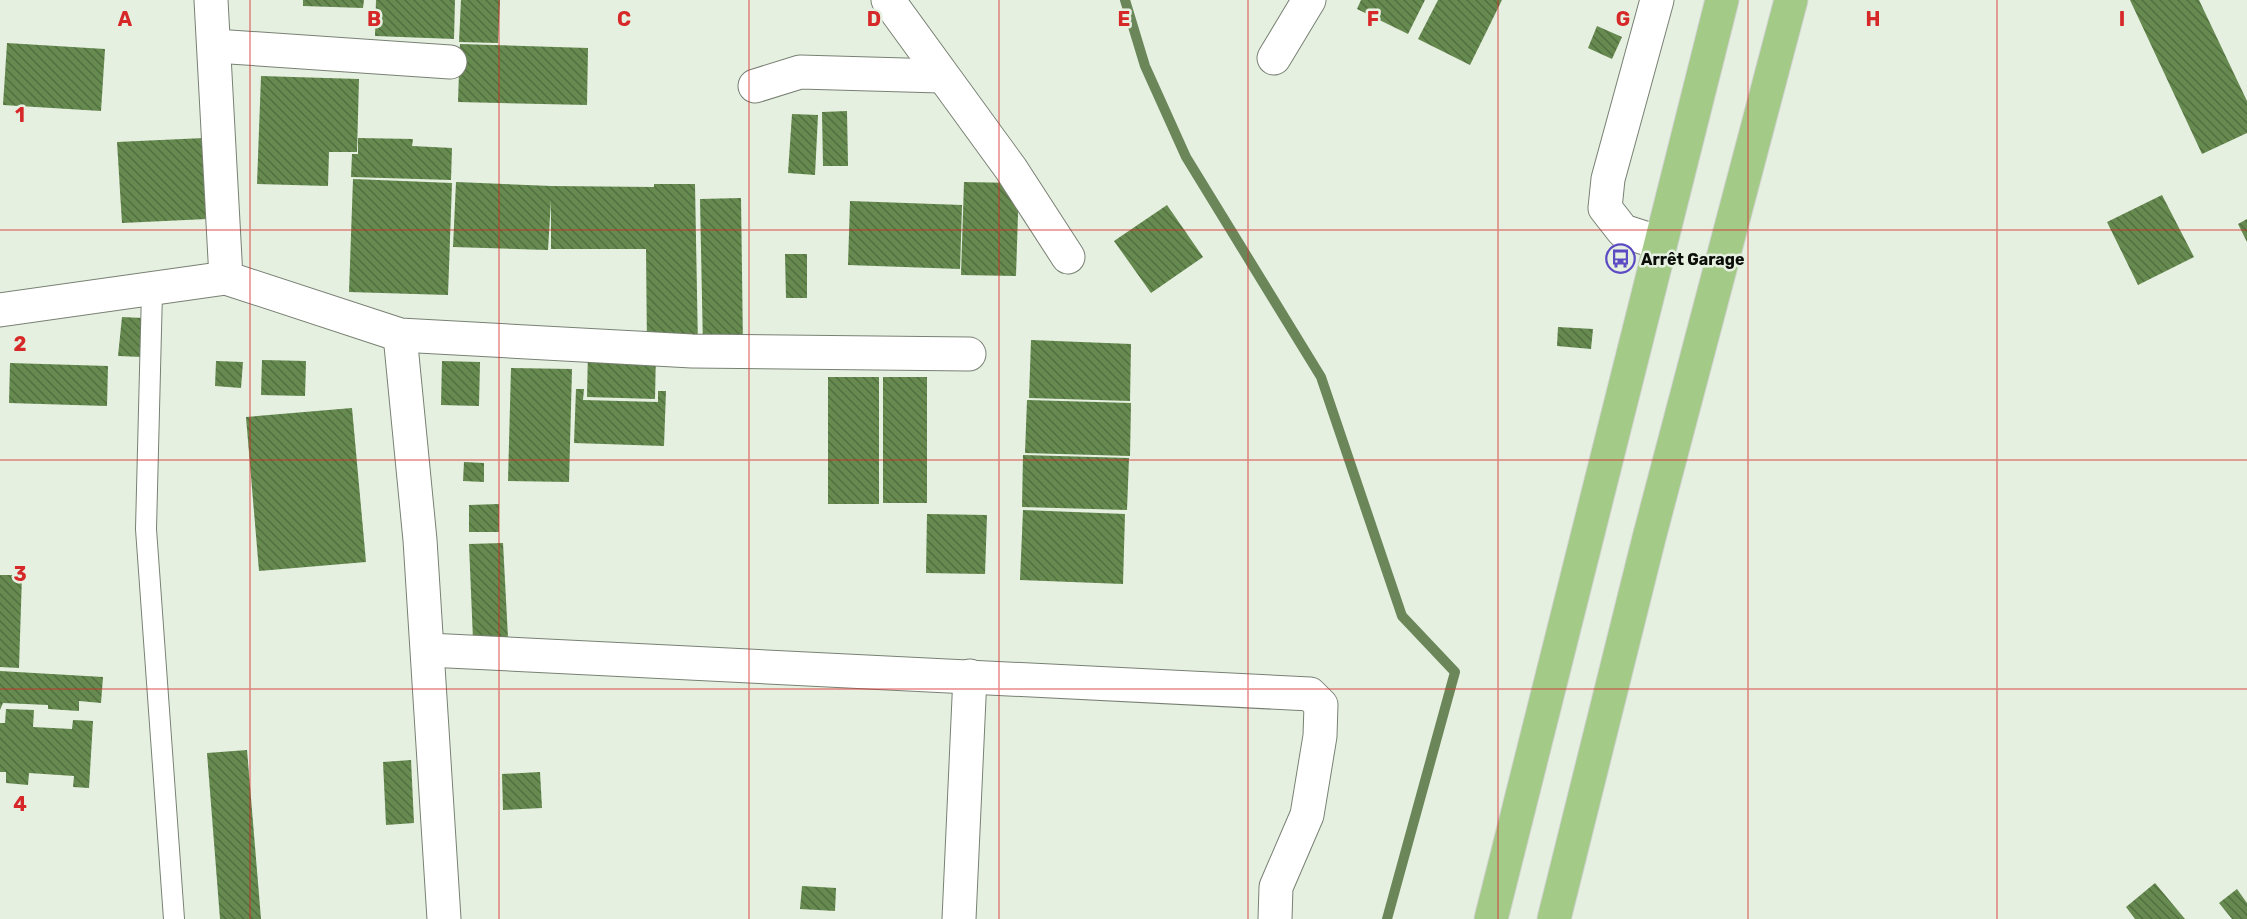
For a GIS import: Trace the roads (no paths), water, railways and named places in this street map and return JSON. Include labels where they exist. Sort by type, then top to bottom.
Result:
[{"type":"main road","points":[[1491,919],[1722,0]]},
{"type":"main road","points":[[1554,919],[1649,538],[1791,0]]},
{"type":"street","points":[[211,0],[226,278]]},
{"type":"street","points":[[888,0],[940,76],[1011,170],[1068,257]]},
{"type":"street","points":[[1274,58],[1309,0]]},
{"type":"street","points":[[1658,0],[1608,179],[1605,208],[1623,231],[1660,243]]},
{"type":"street","points":[[214,46],[450,62]]},
{"type":"street","points":[[755,86],[800,72],[940,76]]},
{"type":"street","points":[[0,310],[152,291],[226,278],[400,335],[692,351],[915,351],[969,354]]},
{"type":"street","points":[[400,335],[428,651],[444,919]]},
{"type":"street","points":[[428,651],[1310,694],[1321,705],[1320,736],[1307,815],[1276,887],[1275,919]]},
{"type":"street","points":[[959,919],[970,676]]},
{"type":"lane","points":[[152,291],[146,529],[174,919]]},
{"type":"waterway","points":[[1125,0],[1145,66],[1186,157],[1321,377],[1402,616],[1455,672],[1387,919]]},
{"type":"place","name":"Arrêt Garage","points":[[1620,259]]}]
